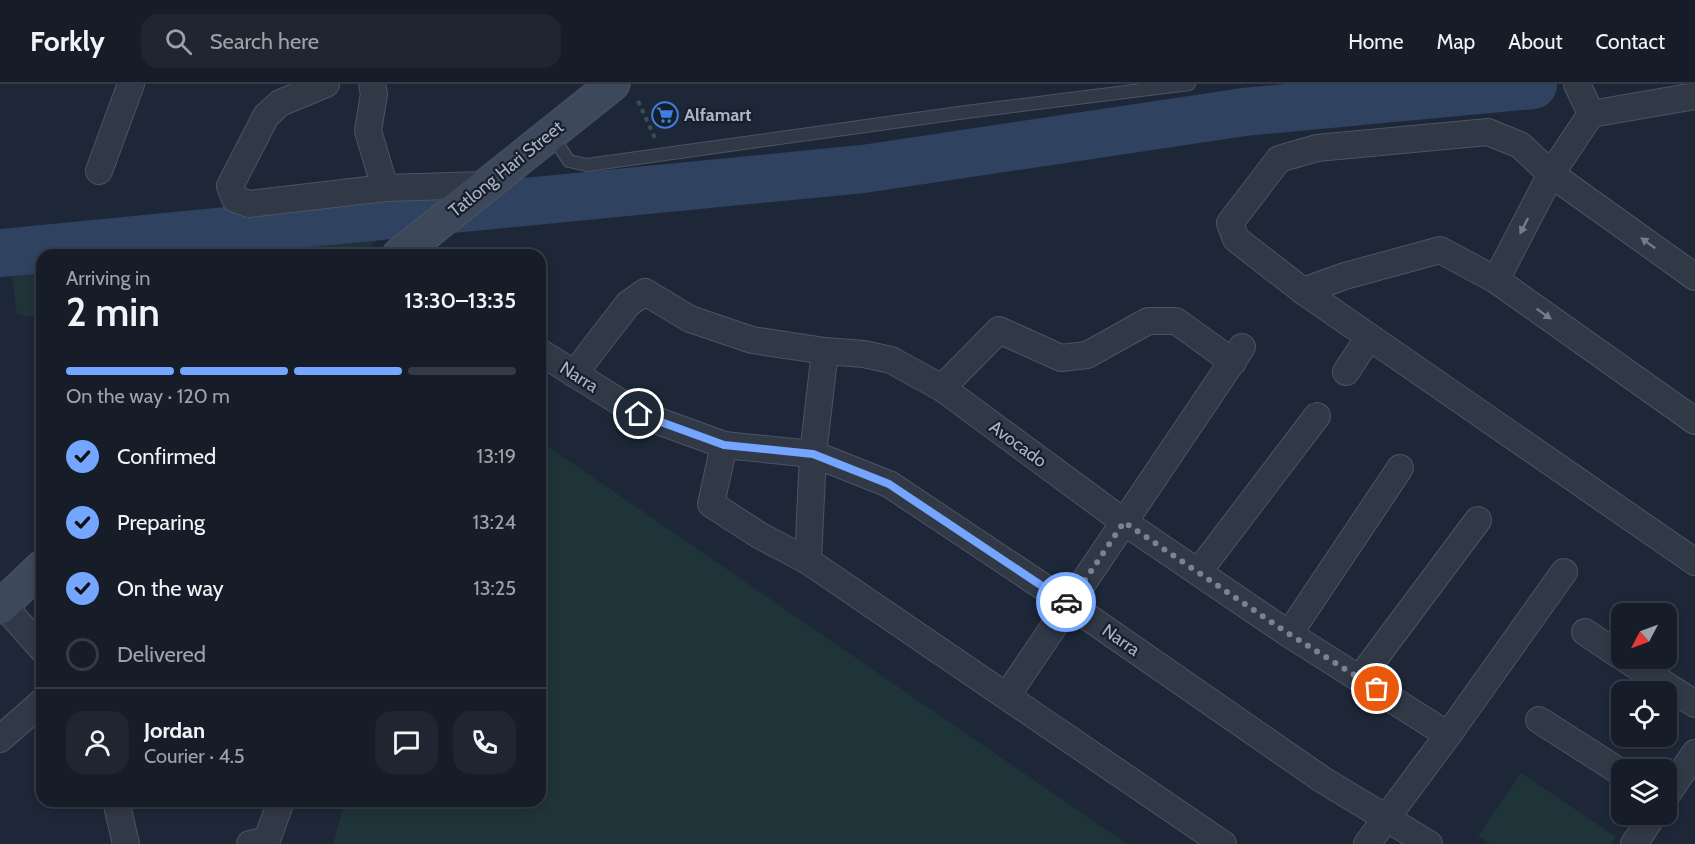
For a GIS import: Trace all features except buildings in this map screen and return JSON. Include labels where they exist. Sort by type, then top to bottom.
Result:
[{"type":"street","points":[[99,171],[131,84]]},
{"type":"street","points":[[326,84],[280,103],[266,116],[230,186],[235,199],[249,204],[385,188],[474,194]]},
{"type":"street","points":[[372,84],[374,94],[368,131],[385,188]]},
{"type":"street","name":"Tatlong Hari Street","points":[[408,248],[551,133],[624,89]]},
{"type":"street","points":[[1496,280],[1551,174],[1584,99],[1695,96]]},
{"type":"street","points":[[1695,277],[1551,174],[1520,145],[1488,132],[1317,148],[1279,159],[1230,223],[1236,239],[1303,291],[1695,562]]},
{"type":"street","points":[[1303,291],[1345,276],[1440,250],[1496,280],[1695,421]]},
{"type":"street","name":"Avocado","points":[[574,374],[628,304],[645,292],[690,320],[752,340],[825,351],[864,354],[891,360],[942,388],[1124,522],[1289,634],[1448,735]]},
{"type":"street","points":[[942,388],[999,330],[1061,358],[1087,355],[1148,321],[1176,321],[1237,354],[1007,696]]},
{"type":"street","points":[[1346,372],[1369,337]]},
{"type":"street","points":[[808,561],[813,454],[825,351]]},
{"type":"street","name":"Narra","points":[[546,356],[639,414],[724,445],[813,454],[889,484],[1069,604],[1323,780],[1429,844]]},
{"type":"street","points":[[1199,571],[1317,416]]},
{"type":"street","points":[[724,445],[711,504],[759,536],[808,561],[1223,844]]},
{"type":"street","points":[[1289,634],[1400,468]]},
{"type":"street","points":[[1360,678],[1478,520]]},
{"type":"street","points":[[1367,844],[1564,572]]},
{"type":"street","points":[[36,573],[1,606],[36,643]]},
{"type":"street","points":[[1585,632],[1611,650]]},
{"type":"street","points":[[1640,669],[1695,704]]},
{"type":"street","points":[[0,740],[36,707]]},
{"type":"street","points":[[1539,720],[1611,766]]},
{"type":"street","points":[[1677,780],[1695,753]]},
{"type":"street","points":[[117,807],[126,844]]},
{"type":"street","points":[[250,844],[267,840],[279,807]]},
{"type":"street","points":[[1634,844],[1647,825]]},
{"type":"lane","points":[[551,133],[569,161],[587,165],[966,112],[1189,84]]},
{"type":"path","points":[[624,89],[663,154]]},
{"type":"green space","points":[[407,213],[368,249],[49,249]]},
{"type":"green space","points":[[36,250],[36,317],[17,315],[9,253]]},
{"type":"green space","points":[[546,446],[1127,844],[333,844],[343,807],[546,807]]},
{"type":"green space","points":[[1521,773],[1616,837],[1611,844],[1490,844],[1478,836]]},
{"type":"waterway","points":[[1533,85],[1537,84]]},
{"type":"waterway","points":[[41,249],[863,169],[1244,112],[1533,85]]},
{"type":"waterway","points":[[0,253],[36,249]]},
{"type":"way so far","points":[[1066,602],[1069,604],[1124,522],[1289,634],[1377,689]]},
{"type":"place","name":"Alfamart","points":[[665,115]]},
{"type":"route","points":[[639,414],[724,445],[813,454],[889,484],[1066,602]]}]
